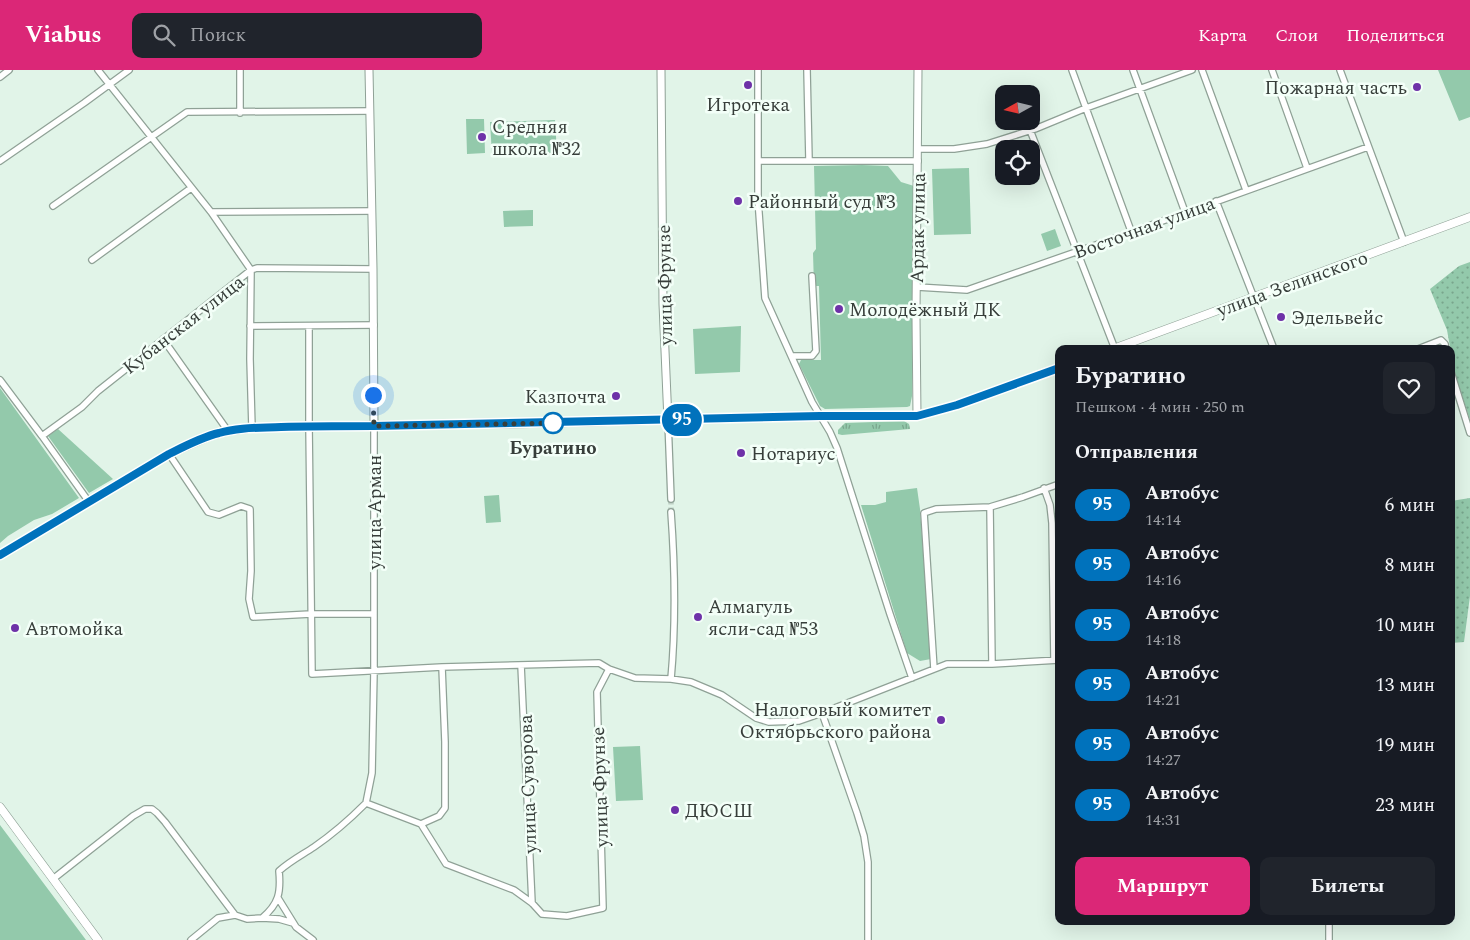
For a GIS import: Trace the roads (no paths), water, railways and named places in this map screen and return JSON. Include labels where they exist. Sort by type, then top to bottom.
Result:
[{"type":"main road","name":"улица Зелинского","points":[[1125,345],[1470,217]]},
{"type":"main road","points":[[0,555],[169,454],[194,442],[228,431],[252,428],[309,426],[668,421],[820,416],[917,416],[957,405],[1055,369]]},
{"type":"main road","points":[[0,808],[98,940]]},
{"type":"street","points":[[0,77],[9,70]]},
{"type":"street","points":[[98,70],[211,212],[251,270],[250,359],[252,428]]},
{"type":"street","points":[[0,161],[128,70]]},
{"type":"street","points":[[240,70],[240,113]]},
{"type":"street","name":"улица Арман","points":[[366,803],[372,773],[374,671],[374,325],[369,70]]},
{"type":"street","name":"улица Фрунзе","points":[[661,70],[663,304],[671,499]]},
{"type":"street","points":[[758,70],[758,199],[765,298],[812,402],[837,448],[895,631],[912,678]]},
{"type":"street","points":[[807,70],[809,160]]},
{"type":"street","name":"Ардак улица","points":[[917,416],[918,70]]},
{"type":"street","points":[[1072,70],[1131,231]]},
{"type":"street","points":[[1133,70],[1185,212]]},
{"type":"street","points":[[1040,126],[1192,70]]},
{"type":"street","points":[[1202,70],[1246,190]]},
{"type":"street","points":[[1272,70],[1307,168]]},
{"type":"street","points":[[1340,70],[1404,242]]},
{"type":"street","points":[[53,206],[186,112],[370,111]]},
{"type":"street","points":[[918,149],[954,149],[987,144],[1030,130],[1113,345]]},
{"type":"street","name":"Восточная улица","points":[[917,287],[967,290],[1368,147]]},
{"type":"street","points":[[758,161],[918,161]]},
{"type":"street","points":[[92,260],[191,188]]},
{"type":"street","points":[[1216,201],[1272,345]]},
{"type":"street","points":[[211,212],[372,211]]},
{"type":"street","name":"Кубанская улица","points":[[42,436],[82,407],[163,339],[251,270],[257,268],[373,269]]},
{"type":"street","points":[[792,356],[812,356],[816,351],[812,276]]},
{"type":"street","points":[[250,326],[374,325]]},
{"type":"street","points":[[309,326],[312,674],[442,667],[599,663],[608,669],[634,678],[671,679],[691,682],[722,695],[756,718],[769,722],[799,721],[948,664],[992,664],[1055,660]]},
{"type":"street","points":[[163,339],[228,431]]},
{"type":"street","points":[[1428,345],[1440,340],[1445,345]]},
{"type":"street","points":[[0,380],[89,502]]},
{"type":"street","points":[[1455,385],[1470,433]]},
{"type":"street","points":[[169,454],[208,512],[219,515],[241,506],[250,509],[251,571],[249,599],[253,617],[312,614],[374,614]]},
{"type":"street","points":[[934,669],[924,513],[936,508],[990,507],[1055,485]]},
{"type":"street","points":[[1044,488],[1050,505],[1052,523],[1055,626]]},
{"type":"street","points":[[990,507],[992,664]]},
{"type":"street","points":[[671,512],[674,639],[671,679]]},
{"type":"street","name":"улица Суворова","points":[[521,665],[532,903]]},
{"type":"street","points":[[421,824],[439,816],[445,808],[442,667]]},
{"type":"street","name":"улица Фрунзе","points":[[532,903],[542,914],[567,916],[604,908],[597,692],[608,669]]},
{"type":"street","points":[[822,713],[864,836],[868,862],[868,940]]},
{"type":"street","points":[[262,918],[278,898],[280,882],[278,871],[288,862],[314,847],[351,818],[366,803],[421,824],[446,864],[514,890],[532,903]]},
{"type":"street","points":[[53,879],[133,816],[152,809],[165,822],[235,915]]},
{"type":"street","points":[[278,898],[296,927],[313,940]]},
{"type":"street","points":[[192,940],[218,918],[235,915],[247,919],[278,919],[293,923]]},
{"type":"street","points":[[1329,925],[1329,940]]},
{"type":"tunnel","points":[[671,499],[671,512]]},
{"type":"place","name":"Игротека","points":[[748,85]]},
{"type":"place","name":"Пожарная часть","points":[[1417,87]]},
{"type":"place","name":"Средняя школа №32","points":[[482,137]]},
{"type":"place","name":"Районный суд №3","points":[[738,201]]},
{"type":"place","name":"Молодёжный ДК","points":[[839,309]]},
{"type":"place","name":"Эдельвейс","points":[[1281,317]]},
{"type":"place","name":"Казпочта","points":[[616,396]]},
{"type":"place","name":"Буратино","points":[[553,423]]},
{"type":"place","name":"Нотариус","points":[[741,453]]},
{"type":"place","name":"Алмагуль ясли-сад №53","points":[[698,617]]},
{"type":"place","name":"Автомойка","points":[[15,628]]},
{"type":"place","name":"Налоговый комитет Октябрьского района","points":[[941,720]]},
{"type":"place","name":"ДЮСШ","points":[[675,810]]}]
